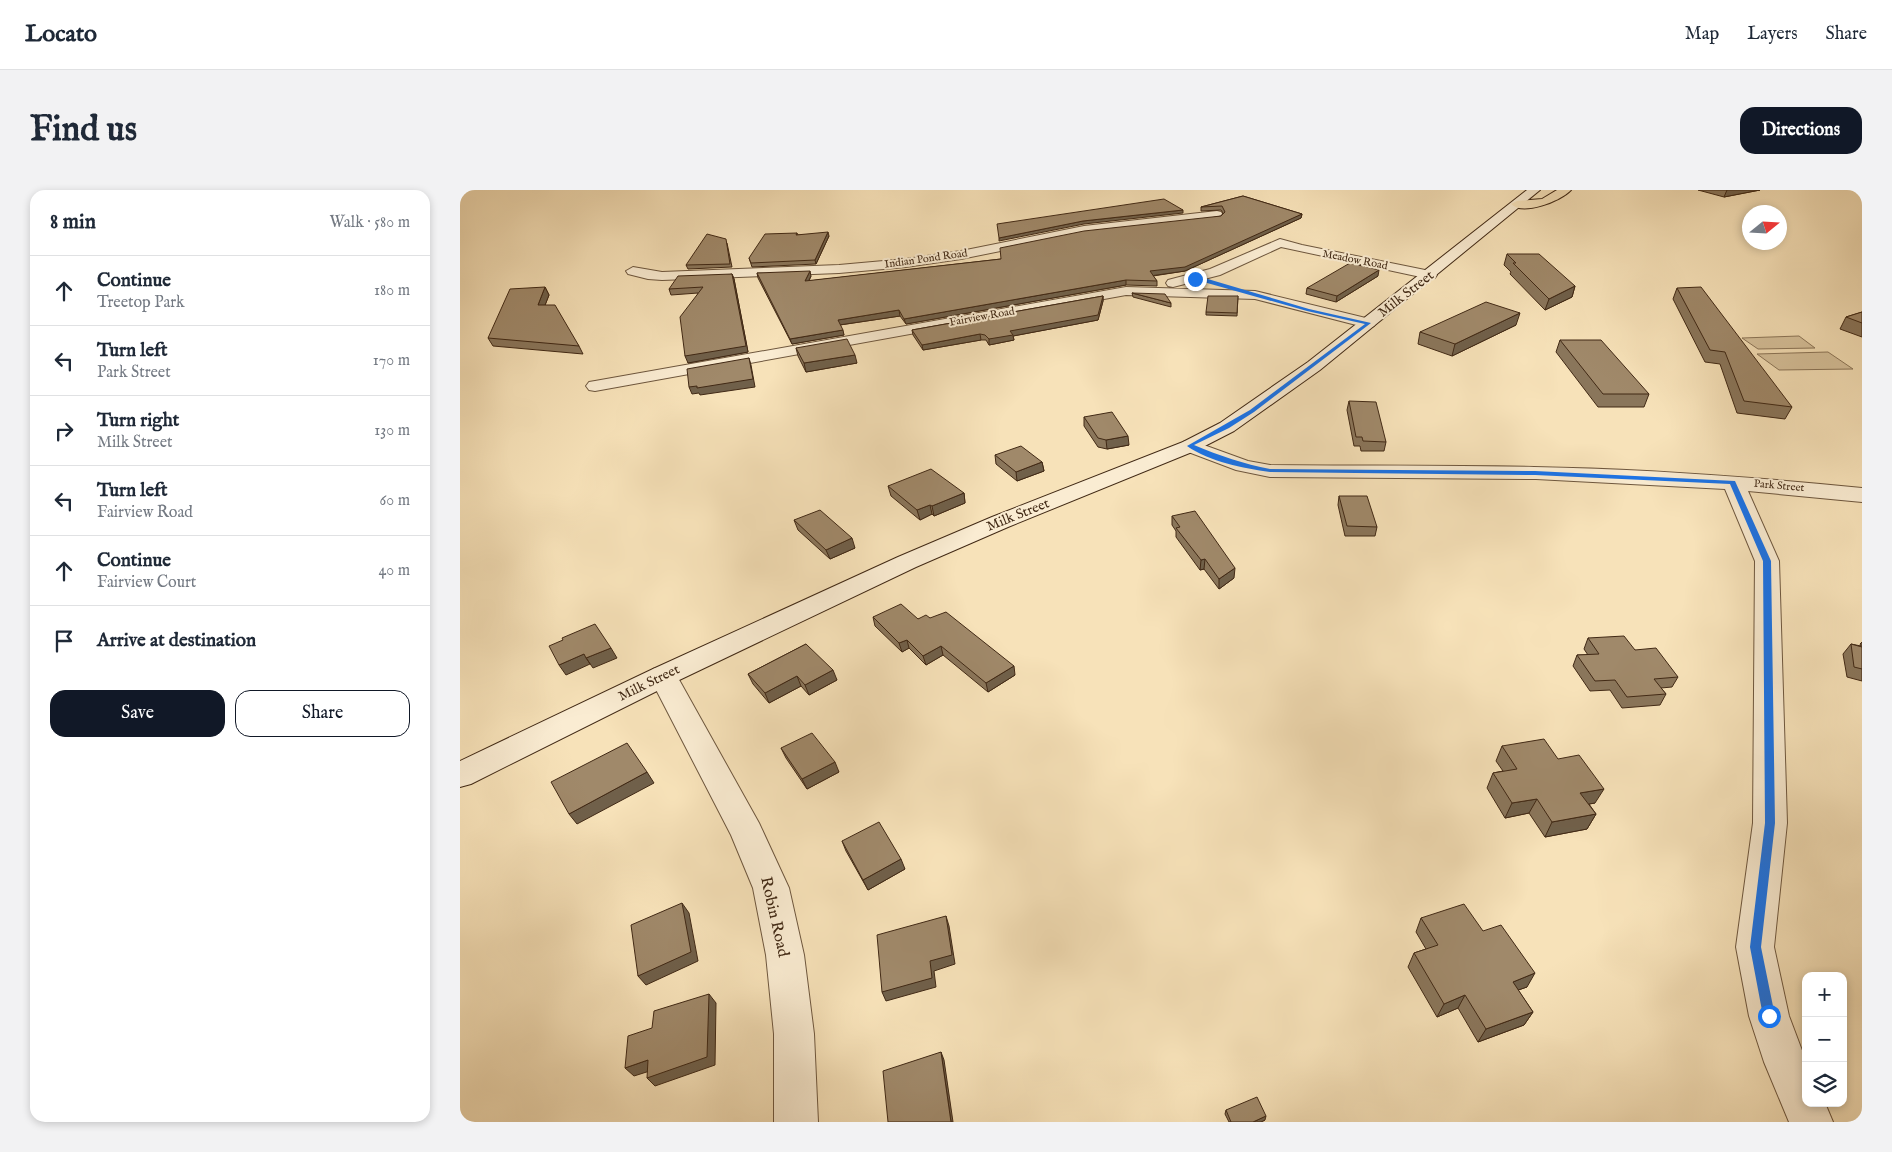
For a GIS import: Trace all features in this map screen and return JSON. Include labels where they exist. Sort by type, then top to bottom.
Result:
[{"type":"highway","points":[[1517,204],[1545,202],[1564,190]]},
{"type":"street","name":"Milk Street","points":[[460,775],[663,676],[955,541],[1190,446],[1227,427],[1252,411],[1368,323],[1534,190]]},
{"type":"street","name":"Indian Pond Road","points":[[633,271],[662,276],[880,266],[943,258],[1084,230],[1217,215]]},
{"type":"street","name":"Meadow Road","points":[[1199,278],[1223,270],[1280,243],[1300,249],[1430,275]]},
{"type":"street","points":[[1126,291],[1199,278],[1255,295]]},
{"type":"street","name":"Fairview Road","points":[[595,386],[1126,291],[1255,295],[1368,323]]},
{"type":"street","name":"Park Street","points":[[1190,446],[1243,466],[1270,471],[1516,472],[1732,482],[1862,495]]},
{"type":"street","points":[[1732,482],[1767,561],[1770,823],[1755,947],[1769,1016],[1785,1062],[1811,1122]]},
{"type":"street","name":"Robin Road","points":[[663,676],[748,833],[771,888],[784,955],[794,1034],[796,1122]]},
{"type":"shaded area","points":[[1799,336],[1815,348],[1758,349],[1742,338]]},
{"type":"shaded area","points":[[1828,352],[1853,369],[1779,370],[1757,354]]},
{"type":"building","points":[[1243,196],[1302,214],[1185,267],[1150,271],[1157,281],[1126,280],[904,319],[899,310],[838,320],[843,330],[790,339],[757,273],[810,271],[805,281],[1001,259],[1000,248],[1084,231],[1221,216],[1225,212],[1222,206],[1201,207]]},
{"type":"building","points":[[1164,199],[1183,210],[1083,221],[999,238],[997,224]]},
{"type":"building","points":[[828,232],[815,260],[751,263],[749,258],[765,234],[797,233],[796,235]]},
{"type":"building","points":[[707,234],[726,239],[730,264],[686,265]]},
{"type":"building","points":[[1507,254],[1539,254],[1575,286],[1549,299],[1513,263],[1516,263]]},
{"type":"building","points":[[1350,263],[1379,270],[1337,296],[1307,288]]},
{"type":"building","points":[[732,274],[746,346],[685,356],[680,317],[703,287],[669,289],[678,276]]},
{"type":"building","points":[[545,287],[538,305],[555,305],[579,346],[488,338],[510,289]]},
{"type":"building","points":[[1701,287],[1792,407],[1744,401],[1725,352],[1710,350],[1677,288]]},
{"type":"building","points":[[1132,293],[1165,294],[1171,303]]},
{"type":"building","points":[[1103,296],[1098,315],[1010,331],[1013,335],[989,339],[985,335],[980,334],[922,345],[912,330]]},
{"type":"building","points":[[1208,296],[1238,296],[1237,313],[1206,312]]},
{"type":"building","points":[[1486,302],[1520,313],[1455,344],[1420,332]]},
{"type":"building","points":[[1862,312],[1862,323],[1846,317]]},
{"type":"building","points":[[847,339],[855,355],[804,363],[796,348]]},
{"type":"building","points":[[1560,340],[1601,340],[1649,394],[1603,394]]},
{"type":"building","points":[[749,358],[753,379],[697,388],[697,386],[689,387],[687,369]]},
{"type":"building","points":[[1349,401],[1376,402],[1386,442],[1363,441],[1362,437],[1356,437]]},
{"type":"building","points":[[1112,412],[1128,436],[1106,440],[1098,438],[1084,417]]},
{"type":"building","points":[[1021,446],[1042,462],[1016,472],[995,455]]},
{"type":"building","points":[[931,469],[964,493],[917,510],[888,486]]},
{"type":"building","points":[[1339,496],[1367,496],[1377,527],[1347,526]]},
{"type":"building","points":[[820,510],[852,538],[826,550],[794,520]]},
{"type":"building","points":[[1195,511],[1235,568],[1219,579],[1205,559],[1201,560],[1176,528],[1180,527],[1172,516]]},
{"type":"building","points":[[901,604],[918,619],[926,615],[930,618],[946,612],[1014,666],[986,683],[941,646],[923,656],[907,640],[899,643],[873,617]]},
{"type":"building","points":[[595,624],[611,648],[586,658],[584,654],[559,665],[549,646],[563,640],[562,638]]},
{"type":"building","points":[[1624,636],[1635,650],[1656,648],[1678,677],[1654,679],[1666,694],[1627,697],[1615,680],[1595,681],[1577,655],[1599,654],[1588,638]]},
{"type":"building","points":[[806,644],[833,670],[805,685],[797,676],[765,693],[748,674]]},
{"type":"building","points":[[1851,644],[1862,647],[1862,669],[1854,667]]},
{"type":"building","points":[[812,733],[835,762],[802,779],[781,748]]},
{"type":"building","points":[[1544,739],[1558,759],[1579,755],[1604,789],[1580,793],[1596,814],[1552,822],[1537,799],[1512,803],[1493,773],[1517,769],[1502,746]]},
{"type":"building","points":[[627,743],[647,772],[569,814],[551,782]]},
{"type":"building","points":[[879,822],[901,859],[863,880],[842,841]]},
{"type":"building","points":[[682,903],[691,952],[638,976],[631,925]]},
{"type":"building","points":[[1464,904],[1483,931],[1501,925],[1535,973],[1513,982],[1533,1012],[1486,1029],[1465,995],[1444,1004],[1414,953],[1438,945],[1421,918]]},
{"type":"building","points":[[946,916],[952,955],[930,961],[932,978],[882,992],[877,935]]},
{"type":"building","points":[[709,994],[707,1057],[647,1078],[648,1060],[625,1068],[628,1036],[652,1028],[654,1011]]},
{"type":"building","points":[[941,1052],[951,1122],[888,1122],[883,1071]]},
{"type":"building","points":[[1257,1097],[1266,1116],[1253,1122],[1231,1122],[1226,1110]]},
{"type":"route","points":[[1195,279],[1199,278],[1308,310],[1368,323],[1314,366],[1252,411],[1227,427],[1190,446],[1216,457],[1243,466],[1270,471],[1439,471],[1584,474],[1732,482],[1767,561],[1770,823],[1755,947],[1769,1016]]}]
